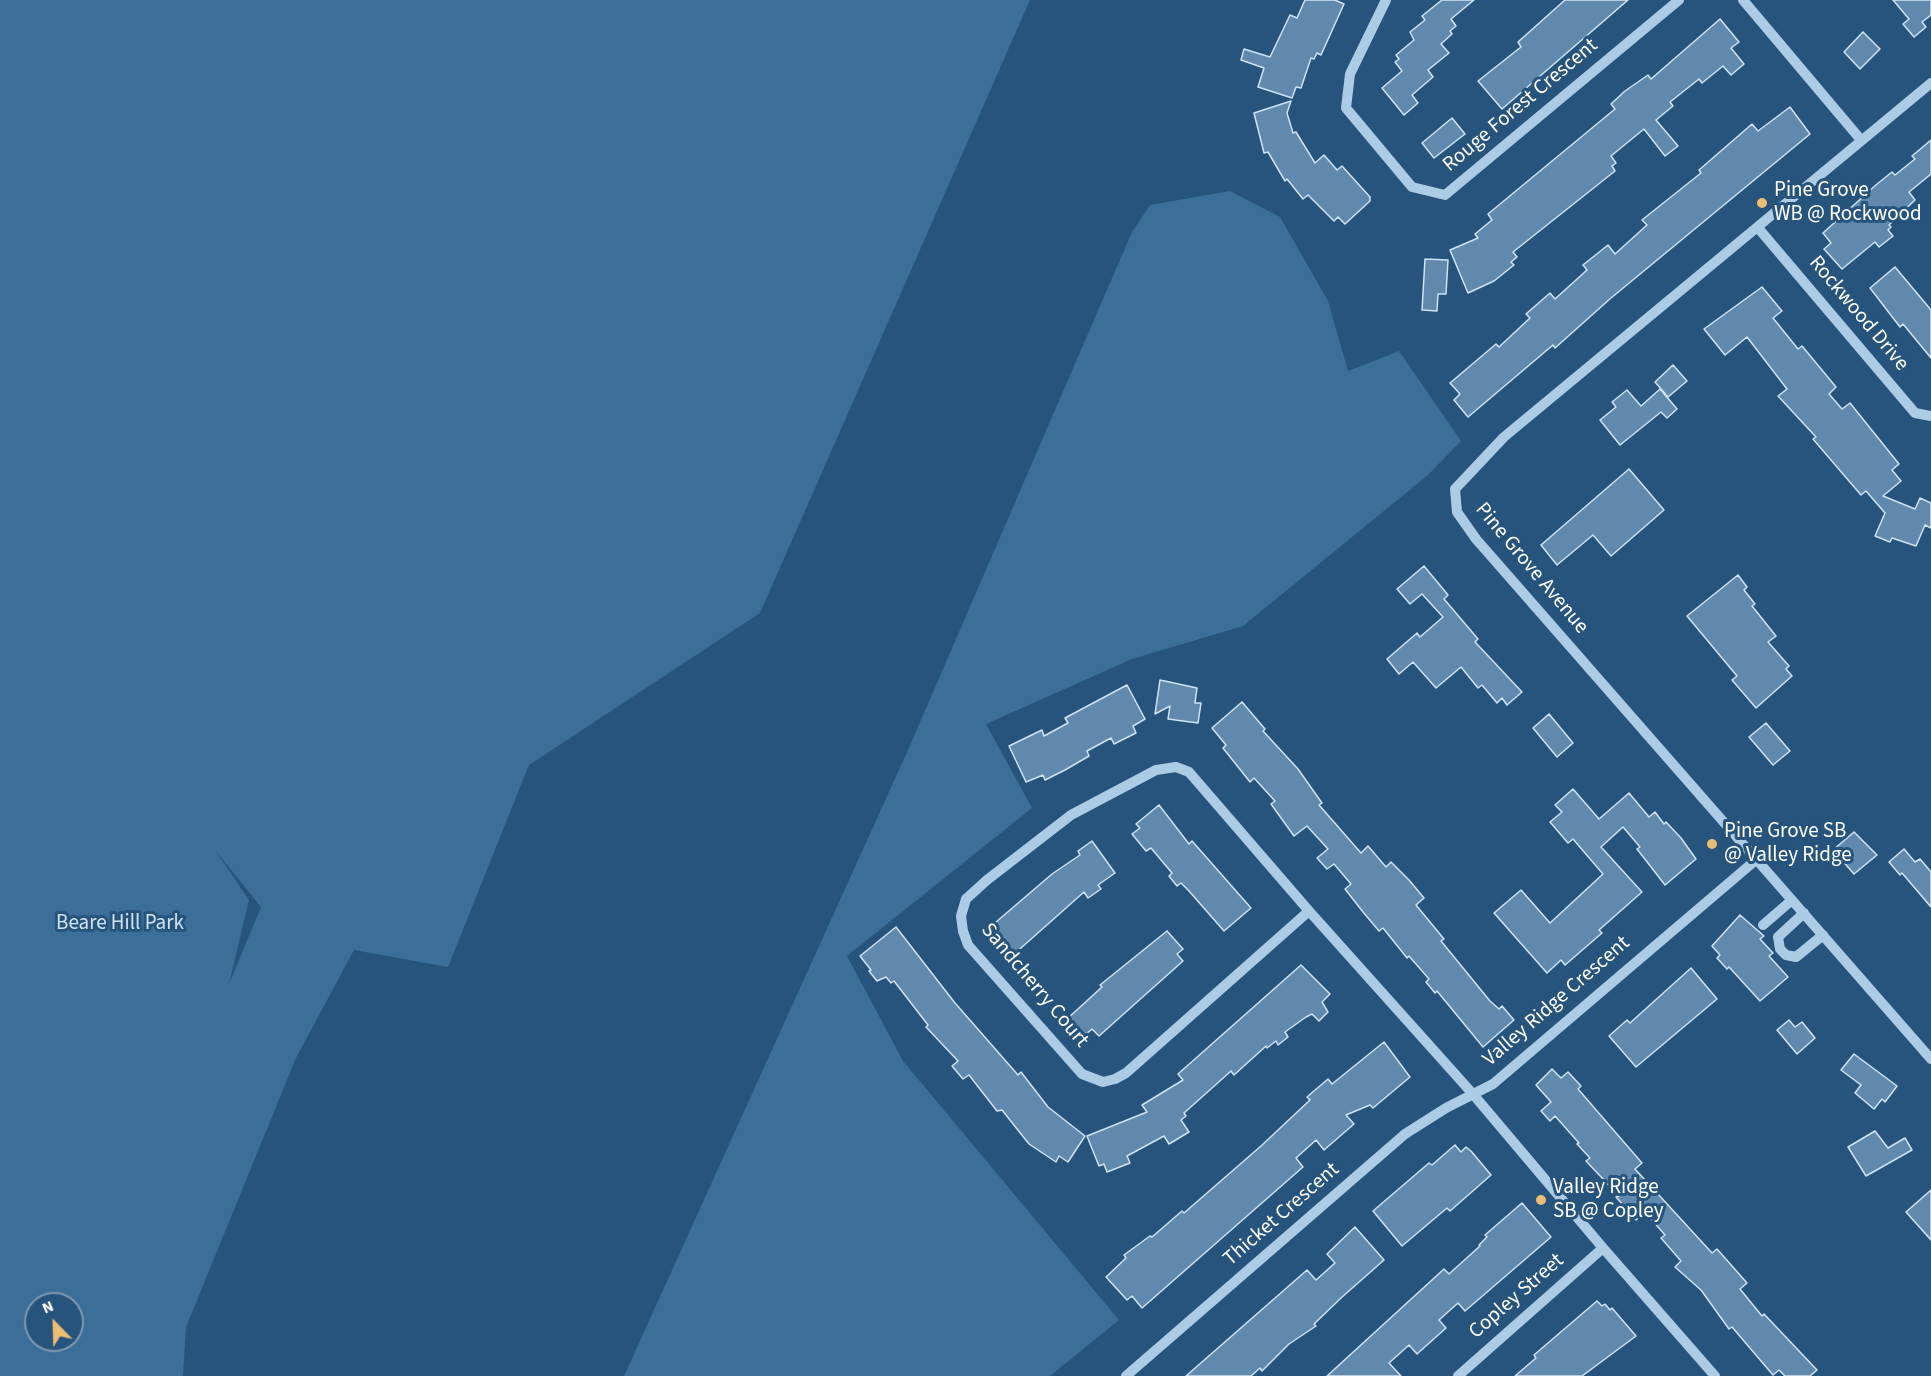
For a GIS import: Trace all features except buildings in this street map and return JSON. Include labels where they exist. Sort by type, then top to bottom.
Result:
[{"type":"street","name":"Rouge Forest Crescent","points":[[1386,0],[1350,74],[1346,108],[1412,187],[1445,195],[1679,0]]},
{"type":"street","points":[[1743,0],[1861,140]]},
{"type":"street","name":"Pine Grove Avenue","points":[[1931,83],[1861,140],[1759,229],[1504,437],[1455,489],[1457,512],[1476,539],[1931,1059]]},
{"type":"street","name":"Rockwood Drive","points":[[1759,229],[1916,413],[1931,416]]},
{"type":"street","name":"Sandcherry Court","points":[[1309,911],[1126,1073],[1103,1082],[1082,1074],[968,945],[963,931],[962,916],[966,899],[1071,815],[1156,770],[1176,767],[1189,772],[1309,911],[1472,1093]]},
{"type":"street","name":"Valley Ridge Crescent","points":[[1715,1376],[1472,1093],[1493,1084],[1756,859]]},
{"type":"street","points":[[1763,925],[1792,900]]},
{"type":"street","points":[[1804,913],[1778,937],[1780,949],[1786,955],[1796,957],[1823,935]]},
{"type":"street","name":"Thicket Crescent","points":[[1126,1376],[1405,1134],[1472,1093]]},
{"type":"street","name":"Copley Street","points":[[1458,1376],[1603,1248]]},
{"type":"green space","name":"Beare Hill Park","points":[[0,0],[1030,0],[760,613],[529,765],[448,967],[354,950],[296,1058],[186,1327],[183,1376],[0,1376]],"holes":[[[215,850],[261,907],[229,984],[249,900]]]},
{"type":"green space","points":[[1230,191],[1280,217],[1328,301],[1348,371],[1399,351],[1461,441],[1428,475],[1243,626],[1132,659],[986,724],[1032,808],[847,956],[903,1061],[1119,1320],[1050,1376],[624,1376],[908,750],[1132,232],[1150,205]]},
{"type":"place","name":"Pine Grove WB @ Rockwood","points":[[1762,203]]},
{"type":"place","name":"Pine Grove SB @ Valley Ridge","points":[[1712,844]]},
{"type":"place","name":"Valley Ridge SB @ Copley","points":[[1541,1200]]}]
